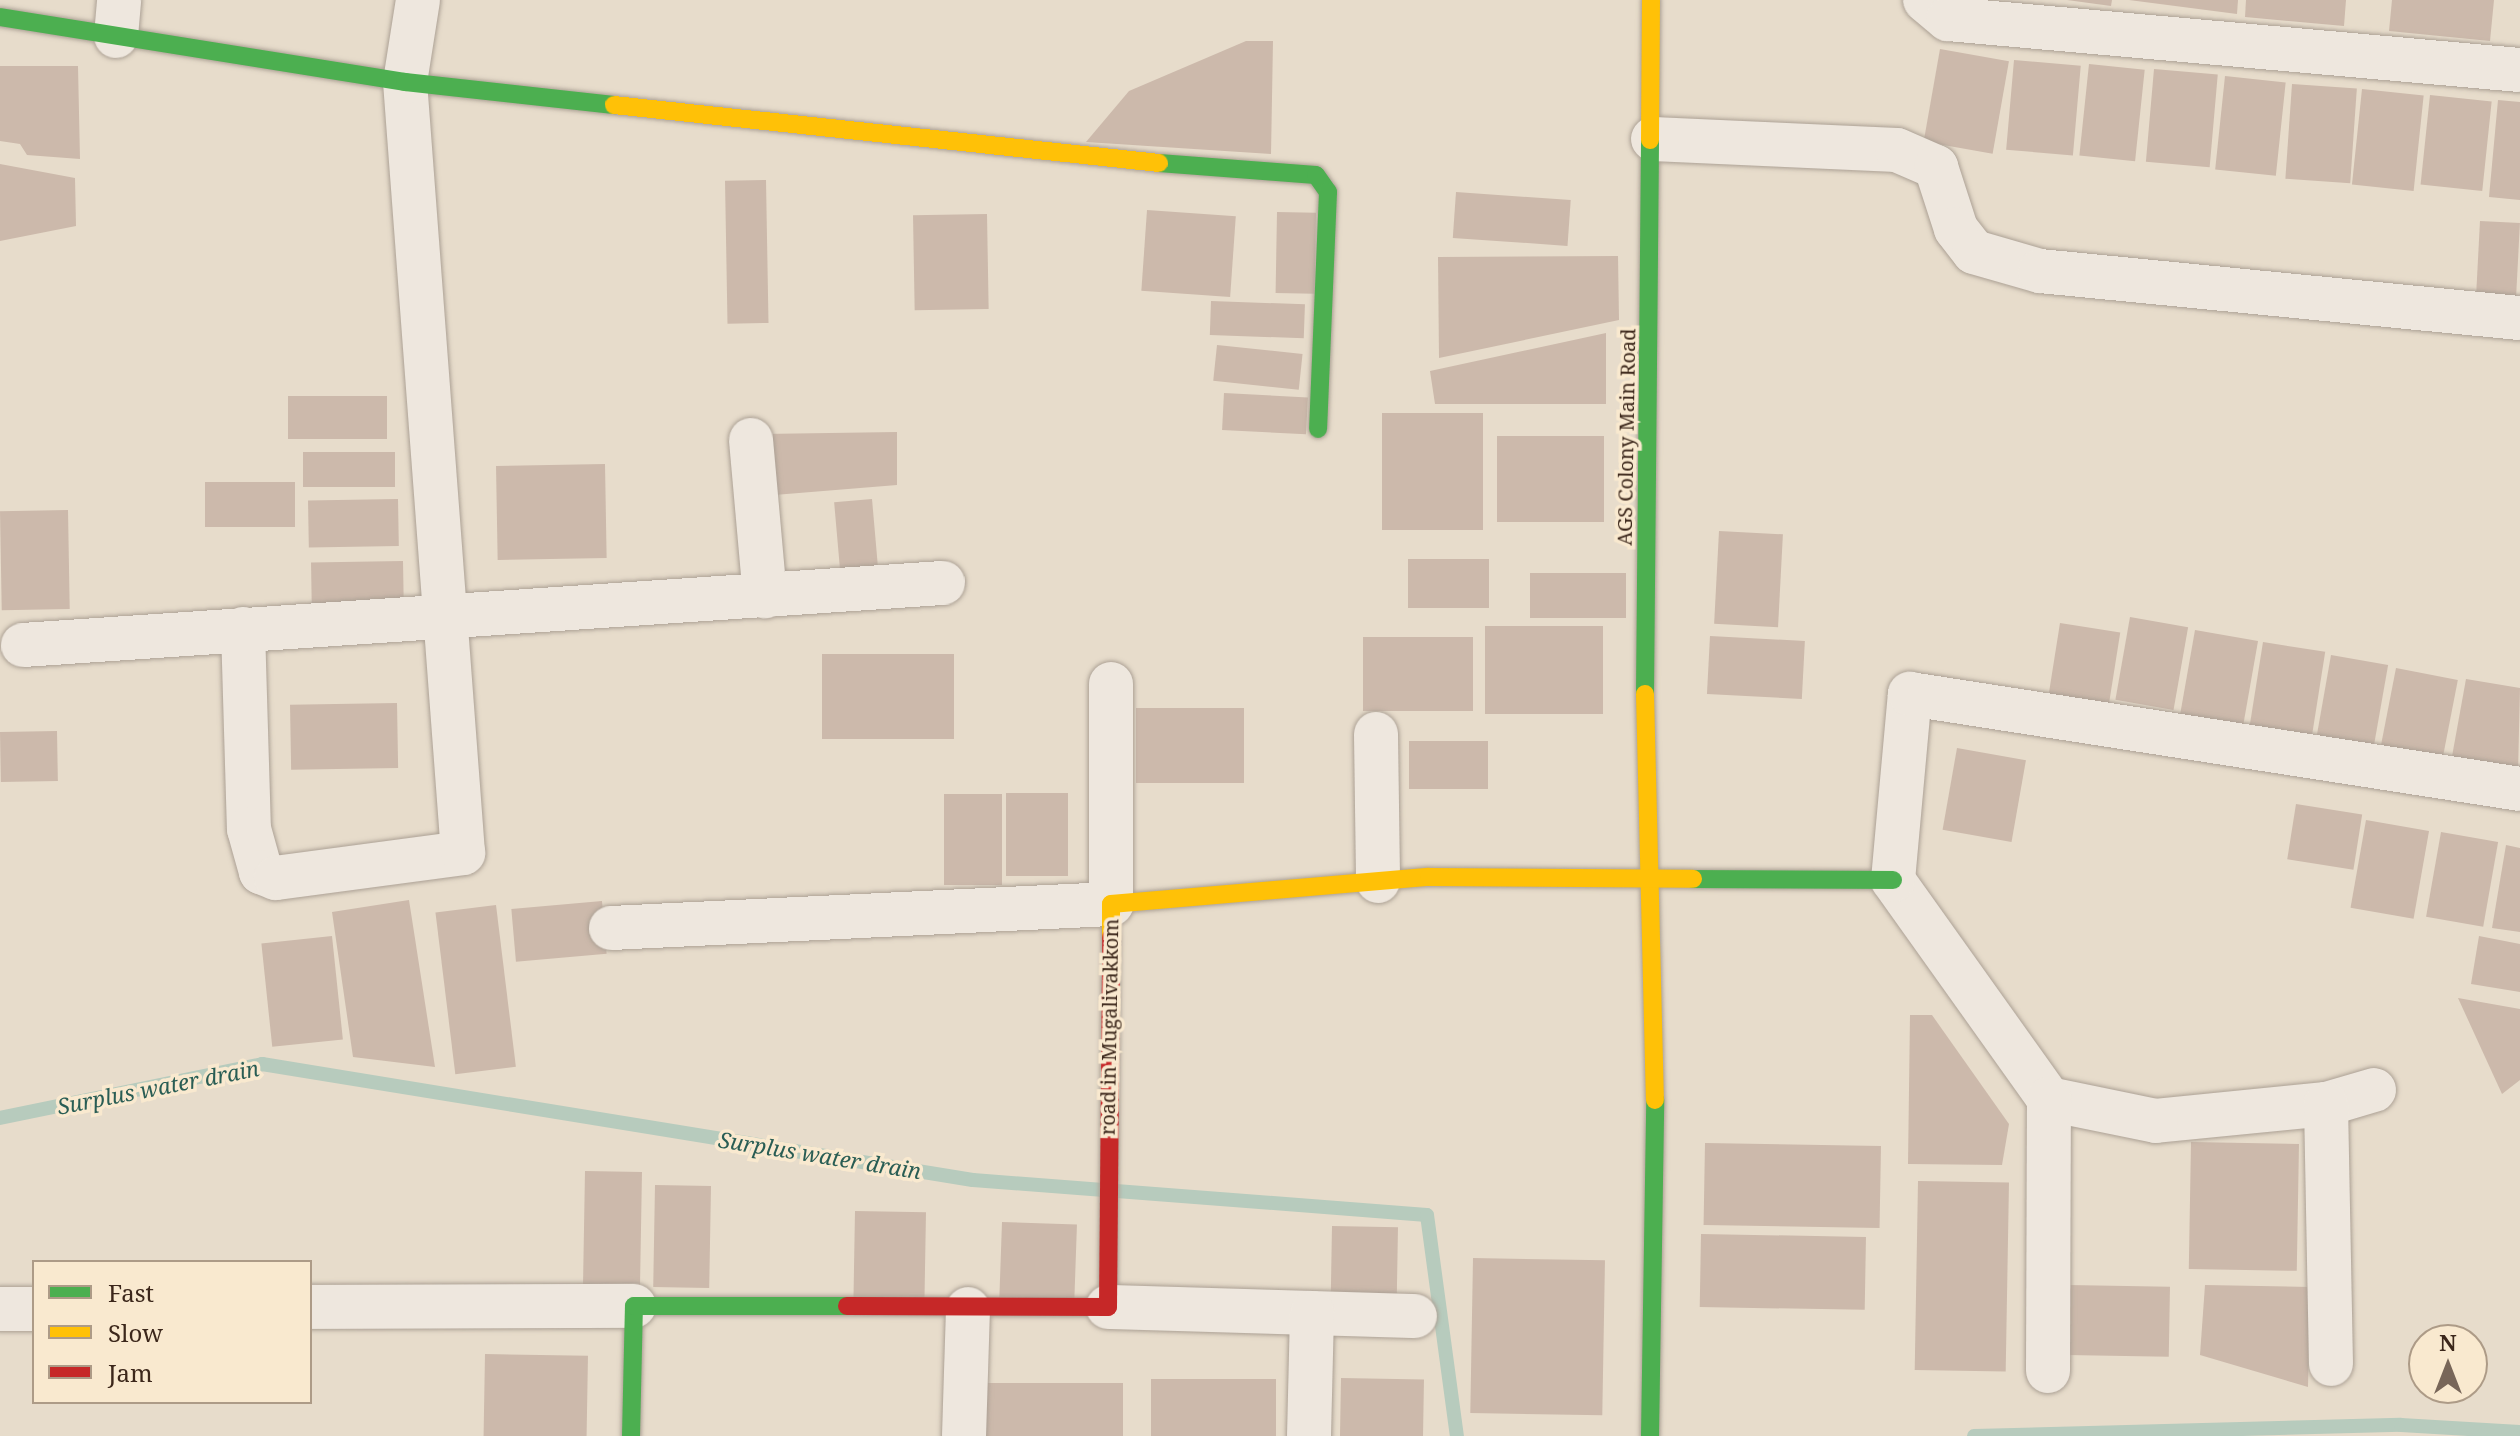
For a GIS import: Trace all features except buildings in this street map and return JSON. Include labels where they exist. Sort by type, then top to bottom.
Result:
[{"type":"street","points":[[243,629],[253,858],[276,878],[463,853],[405,82],[418,0]]},
{"type":"street","name":"AGS Colony Main Road","points":[[1650,1432],[1657,992],[1647,874],[1653,139],[1651,0]]},
{"type":"street","points":[[1925,0],[1948,19],[2520,70]]},
{"type":"street","points":[[0,17],[118,18],[405,82],[1050,154],[1316,175],[1328,192],[1318,429]]},
{"type":"street","points":[[1653,139],[1897,150],[1936,167],[1956,229],[1974,252],[2040,271],[2520,318]]},
{"type":"street","points":[[751,440],[765,596]]},
{"type":"street","points":[[23,645],[243,629],[444,620],[943,583]]},
{"type":"street","points":[[611,928],[1111,904],[1111,684]]},
{"type":"street","points":[[2048,1371],[2049,1099],[1893,880],[1910,694],[2520,789]]},
{"type":"street","points":[[1376,734],[1378,881]]},
{"type":"street","name":"road in Mugalivakkom","points":[[1108,1307],[1111,904],[1378,881],[1647,874],[1893,880]]},
{"type":"street","points":[[2049,1099],[2156,1121],[2326,1104],[2374,1090]]},
{"type":"street","points":[[2326,1104],[2331,1364]]},
{"type":"street","points":[[631,1436],[634,1306]]},
{"type":"street","points":[[312,1307],[1108,1307],[1415,1316]]},
{"type":"street","points":[[0,1309],[32,1309]]},
{"type":"street","points":[[964,1436],[968,1309]]},
{"type":"street","points":[[1309,1436],[1312,1313]]},
{"type":"waterway","name":"Surplus water drain","points":[[0,1118],[262,1064],[973,1180],[1427,1215],[1457,1436]]},
{"type":"waterway","name":"Surplus water drain","points":[[1974,1436],[2401,1425],[2520,1432]]},
{"type":"traffic: fast","points":[[0,17],[405,82],[614,105]]},
{"type":"traffic: fast","points":[[1645,694],[1650,140]]},
{"type":"traffic: fast","points":[[1159,163],[1316,175],[1328,192],[1318,429]]},
{"type":"traffic: fast","points":[[1693,879],[1893,880]]},
{"type":"traffic: fast","points":[[1650,1436],[1655,1100]]},
{"type":"traffic: fast","points":[[631,1436],[634,1306],[847,1306]]},
{"type":"traffic: slow","points":[[1650,140],[1651,0]]},
{"type":"traffic: slow","points":[[614,105],[1159,163]]},
{"type":"traffic: slow","points":[[1645,694],[1655,1100]]},
{"type":"traffic: slow","points":[[1111,937],[1111,904],[1429,877],[1693,879]]},
{"type":"traffic: jam","points":[[847,1306],[1108,1307],[1111,937]]}]
